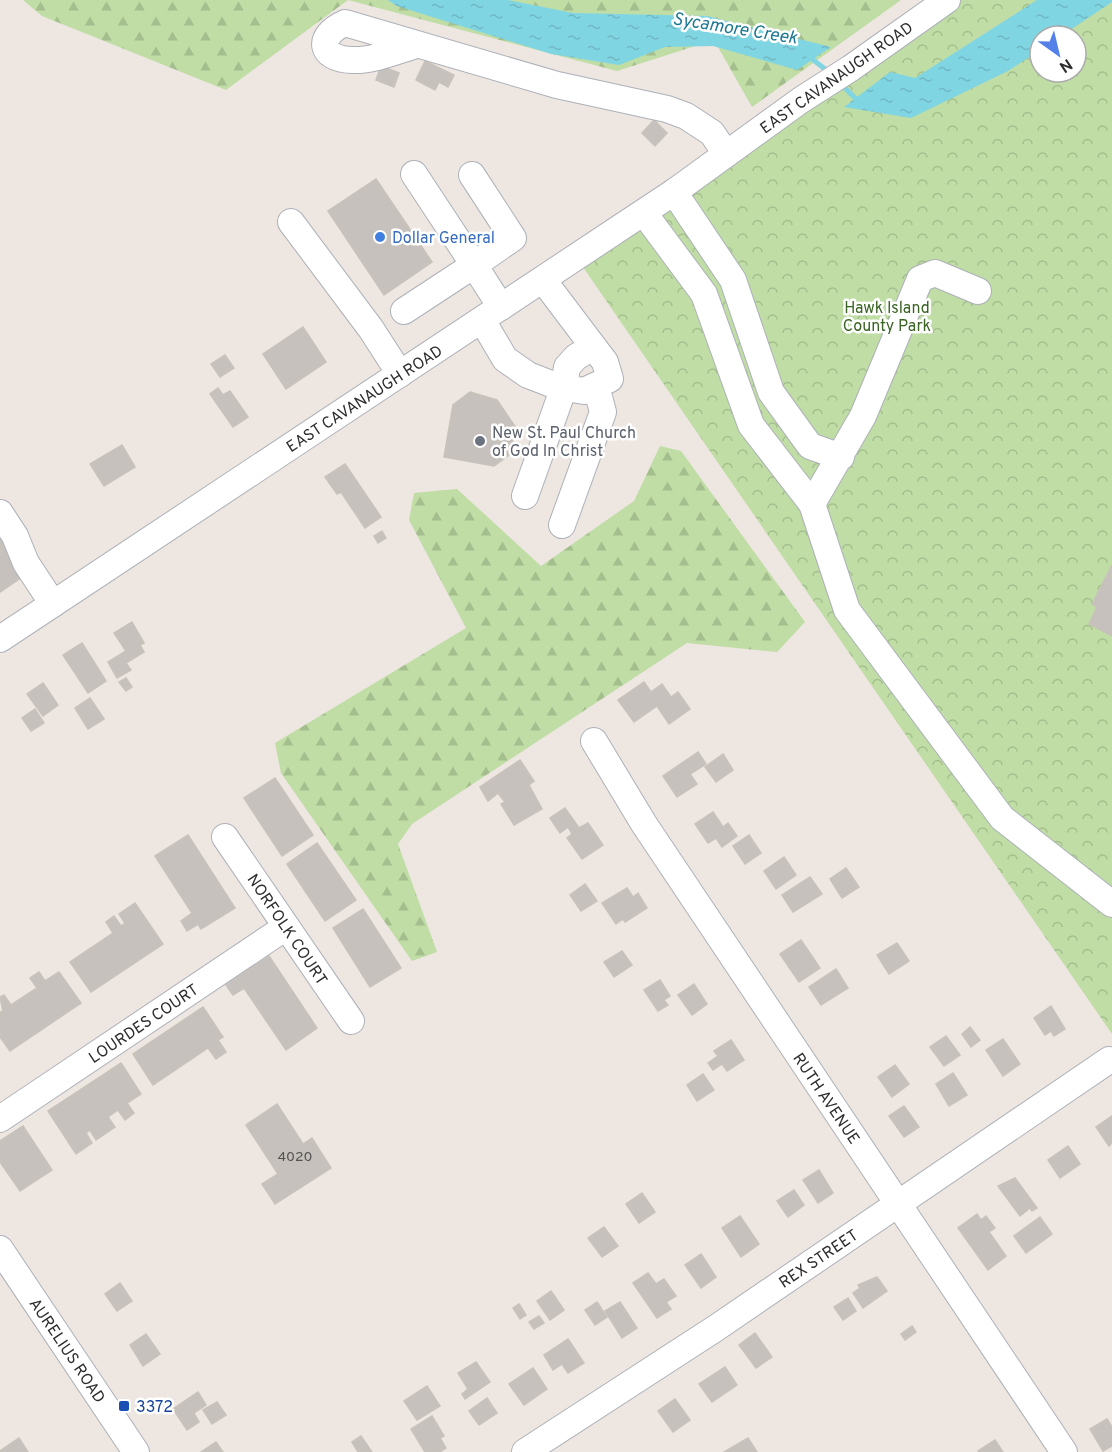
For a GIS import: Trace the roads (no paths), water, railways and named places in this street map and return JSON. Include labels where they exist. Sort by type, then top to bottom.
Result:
[{"type":"street","name":"EAST CAVANAUGH ROAD","points":[[0,639],[644,213],[801,100],[851,68],[946,0]]},
{"type":"street","points":[[416,45],[557,85],[667,109],[686,116],[712,133],[726,154]]},
{"type":"street","points":[[414,174],[474,265],[492,313],[505,359],[528,375],[584,391],[610,379],[605,362],[543,280]]},
{"type":"street","points":[[405,311],[513,238],[472,175]]},
{"type":"street","points":[[674,192],[733,280],[771,392],[810,446],[841,457]]},
{"type":"street","points":[[644,213],[704,294],[751,425],[812,504],[847,610],[1002,818],[1112,904]]},
{"type":"street","points":[[291,222],[400,374]]},
{"type":"street","points":[[812,504],[863,416],[920,279],[935,273],[978,291]]},
{"type":"street","points":[[525,496],[564,387],[567,367],[576,357],[593,347]]},
{"type":"street","points":[[562,525],[603,412],[596,386]]},
{"type":"street","points":[[0,513],[15,536],[26,564],[53,604]]},
{"type":"street","name":"RUTH AVENUE","points":[[594,741],[644,824],[1064,1452]]},
{"type":"street","name":"NORFOLK COURT","points":[[225,837],[351,1021]]},
{"type":"street","name":"LOURDES COURT","points":[[0,1119],[286,927]]},
{"type":"street","name":"REX STREET","points":[[525,1452],[716,1328],[1109,1060]]},
{"type":"street","name":"AURELIUS ROAD","points":[[1,1253],[136,1452]]},
{"type":"water","points":[[388,0],[508,0],[573,13],[707,16],[831,47],[797,70],[713,46],[665,47],[619,65],[551,54],[397,6]]},
{"type":"water","points":[[1037,0],[1112,0],[1079,24],[1028,24],[1028,58],[1008,71],[911,118],[844,107],[890,72],[915,78]]},
{"type":"waterway","name":"Sycamore Creek","points":[[808,56],[829,72]]},
{"type":"waterway","name":"Sycamore Creek","points":[[840,83],[859,102]]},
{"type":"place","name":"Dollar General","points":[[380,237]]},
{"type":"place","name":"New St. Paul Church of God In Christ","points":[[480,441]]},
{"type":"place","name":"3372","points":[[124,1406]]},
{"type":"park label","name":"Hawk Island County Park","points":[[887,316]]}]
